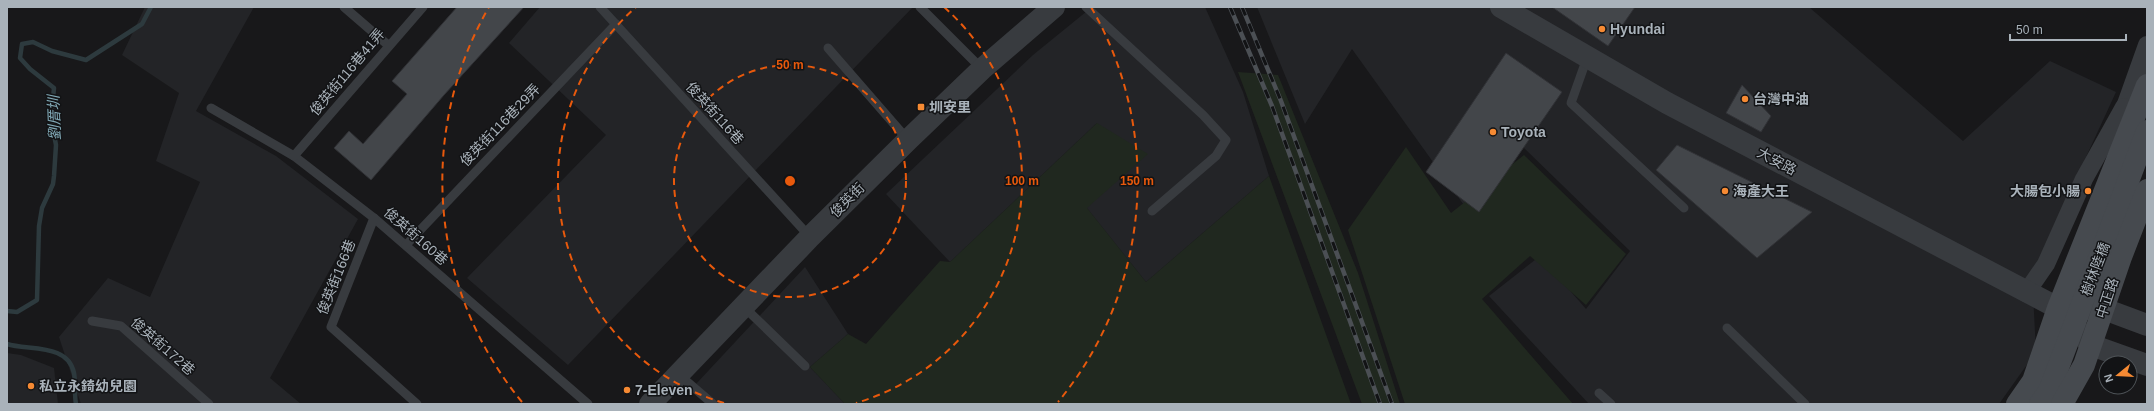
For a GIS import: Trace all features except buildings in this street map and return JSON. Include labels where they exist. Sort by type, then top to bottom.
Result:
[{"type":"main road","points":[[2017,404],[2033,381],[2058,308],[2147,85]]},
{"type":"main road","name":"樹林陸橋","points":[[2040,404],[2050,389],[2147,131]]},
{"type":"main road","name":"中正路","points":[[2062,404],[2084,365],[2121,257],[2147,190]]},
{"type":"street","name":"俊英街","points":[[650,404],[810,237],[908,140],[982,69],[1054,7]]},
{"type":"street","name":"大安路","points":[[1501,7],[1667,103],[2058,308],[2091,345],[2147,366]]},
{"type":"street","points":[[2096,214],[2124,106],[2147,45]]},
{"type":"street","points":[[2026,292],[2046,264],[2084,179],[2124,106]]},
{"type":"street","name":"大安路","points":[[2058,308],[2104,309],[2147,325]]},
{"type":"lane","points":[[344,7],[388,45]]},
{"type":"lane","name":"俊英街116巷41弄","points":[[294,156],[388,45],[423,7]]},
{"type":"lane","name":"俊英街116巷","points":[[600,7],[810,237]]},
{"type":"lane","points":[[920,7],[982,69]]},
{"type":"lane","points":[[1086,7],[1203,115],[1226,140],[1216,156],[1152,211]]},
{"type":"lane","name":"俊英街116巷29弄","points":[[406,245],[616,24]]},
{"type":"lane","points":[[828,48],[908,140]]},
{"type":"lane","points":[[1587,58],[1571,104],[1684,208]]},
{"type":"lane","name":"俊英街160巷","points":[[211,108],[294,156],[374,218],[588,404]]},
{"type":"lane","name":"俊英街166巷","points":[[374,218],[331,328],[417,404]]},
{"type":"lane","points":[[743,306],[805,366]]},
{"type":"lane","name":"俊英街172巷","points":[[92,321],[121,326],[209,404]]},
{"type":"lane","points":[[1727,328],[1805,404]]},
{"type":"lane","points":[[678,374],[713,404]]},
{"type":"lane","points":[[1599,393],[1611,404]]},
{"type":"shaded area","points":[[145,7],[254,7],[196,111],[276,156],[358,219],[270,378],[301,404],[81,404],[59,337],[108,278],[150,297],[200,182],[156,161],[179,93],[122,55]]},
{"type":"shaded area","points":[[540,7],[913,7],[568,365],[467,278],[606,135],[509,43]]},
{"type":"shaded area","points":[[1092,7],[1205,7],[1243,92],[1269,176],[1146,282],[1086,207],[1097,123],[950,262],[886,194],[1033,55]]},
{"type":"shaded area","points":[[1257,7],[1809,7],[1963,141],[2050,61],[2116,92],[2032,274],[2036,352],[1999,404],[1589,404],[1489,296],[1540,256],[1586,309],[1630,251],[1523,147],[1466,208],[1352,49],[1305,124]]},
{"type":"shaded area","points":[[1238,72],[1278,75],[1358,273],[1400,404],[1362,404]]},
{"type":"shaded area","points":[[1097,123],[1148,154],[1087,208],[1146,282],[1269,176],[1351,404],[845,404],[810,367],[848,334],[866,344],[940,261],[950,262]]},
{"type":"shaded area","points":[[1406,147],[1451,213],[1524,155],[1626,254],[1586,305],[1530,256],[1482,299],[1573,404],[1405,404],[1348,230]]},
{"type":"shaded area","points":[[805,267],[848,334],[810,367],[845,404],[717,404],[696,384]]},
{"type":"shaded area","name":"私立永錡幼兒園","points":[[7,353],[21,355],[54,368],[58,404],[7,404]]},
{"type":"waterway","name":"劉厝圳","points":[[7,311],[17,312],[37,300],[39,226],[42,208],[53,184],[56,145],[51,119],[54,88],[30,69],[20,58],[22,44],[33,42],[52,51],[86,60],[142,24],[151,7]]},
{"type":"waterway","name":"劉厝圳","points":[[7,344],[56,352],[64,357],[70,363],[74,373],[76,404]]},
{"type":"railway","points":[[1230,7],[1272,106],[1380,404]]},
{"type":"railway","points":[[1242,7],[1281,101],[1392,404]]},
{"type":"place","name":"Hyundai","points":[[1602,29]]},
{"type":"place","name":"台灣中油","points":[[1745,99]]},
{"type":"place","name":"圳安里","points":[[921,107]]},
{"type":"place","name":"Toyota","points":[[1493,132]]},
{"type":"place","name":"海產大王","points":[[1725,191]]},
{"type":"place","name":"大腸包小腸","points":[[2088,191]]},
{"type":"place","name":"私立永錡幼兒園","points":[[31,386]]},
{"type":"place","name":"7-Eleven","points":[[627,390]]}]
